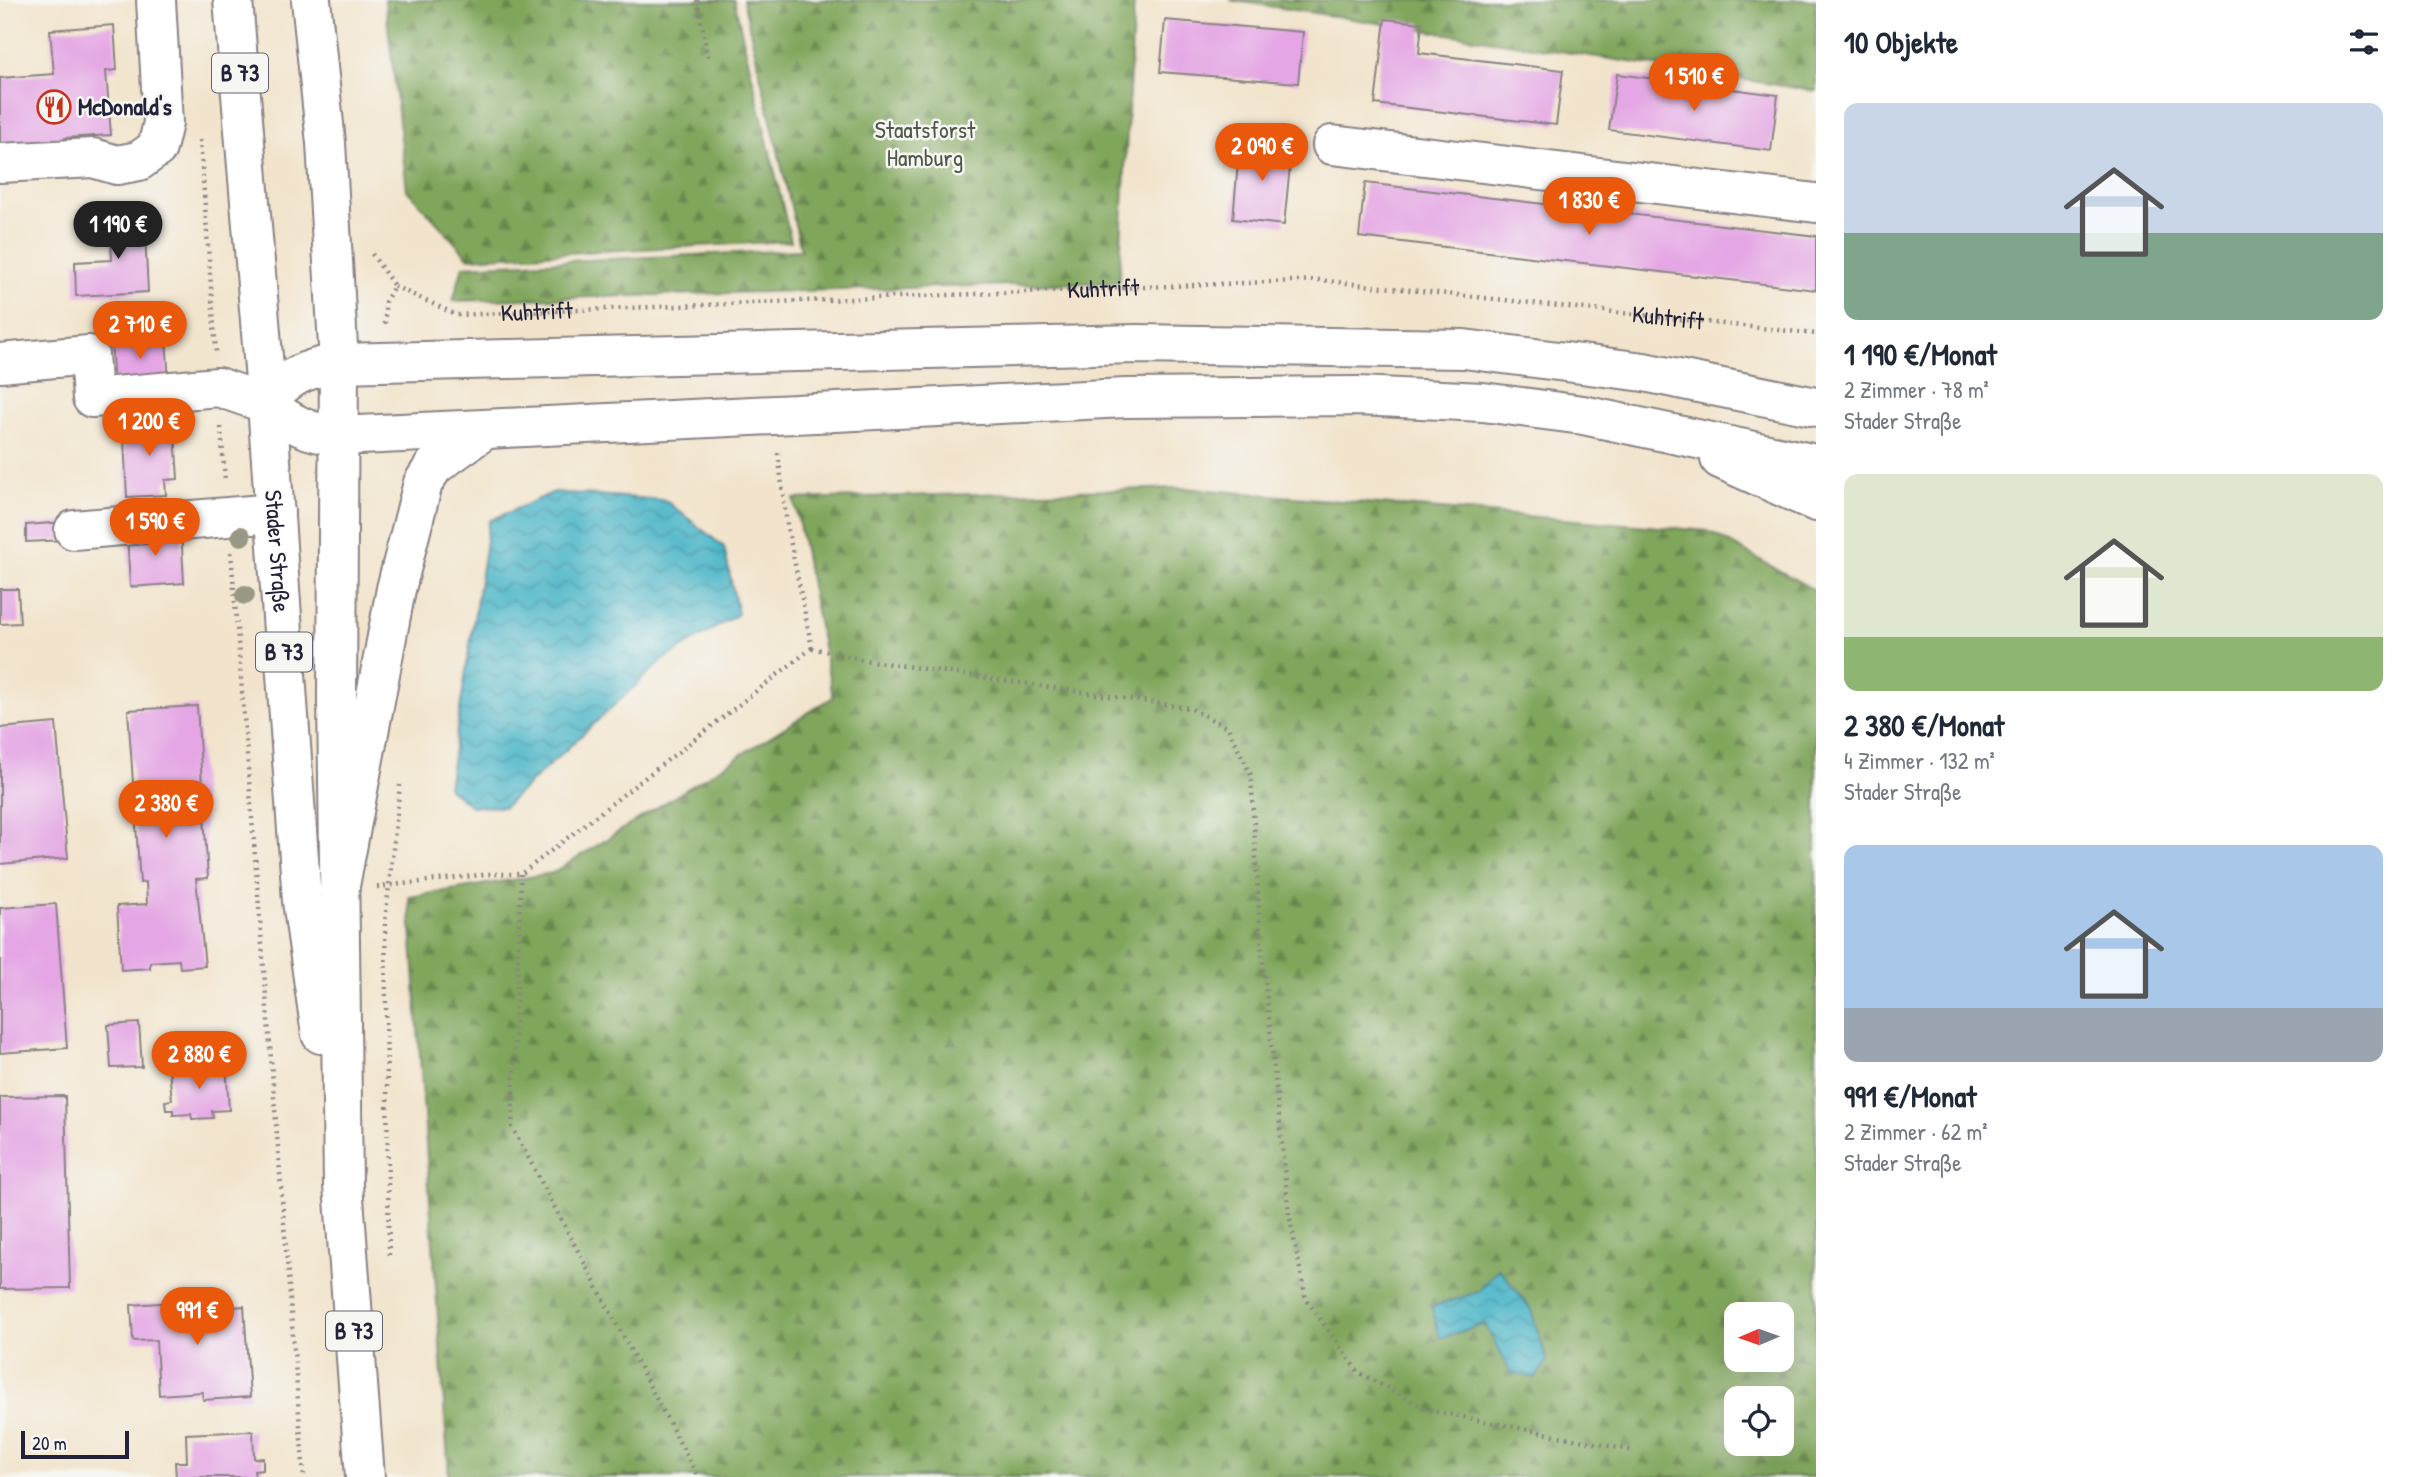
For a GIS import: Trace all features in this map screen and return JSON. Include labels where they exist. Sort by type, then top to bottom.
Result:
[{"type":"main road","points":[[0,163],[93,158],[117,165],[139,161],[157,148],[163,123],[156,0]]},
{"type":"main road","name":"Stader Straße","points":[[233,0],[267,404],[302,901],[343,1185]]},
{"type":"main road","name":"Stader Straße","points":[[311,0],[327,156],[339,363],[337,698],[343,1185],[365,1477]]},
{"type":"main road","points":[[1332,145],[1816,203]]},
{"type":"main road","points":[[267,404],[292,377],[318,366],[339,363],[1136,344],[1464,349],[1644,372],[1816,407]]},
{"type":"main road","points":[[0,363],[89,355],[92,398],[219,399],[267,404],[296,427],[313,433],[340,436],[1126,398],[1358,396],[1483,402],[1648,427],[1816,464]]},
{"type":"main road","points":[[124,418],[219,399]]},
{"type":"main road","points":[[1648,427],[1816,502]]},
{"type":"main road","points":[[339,891],[396,589],[423,484],[434,466],[483,430]]},
{"type":"main road","points":[[74,530],[275,513]]},
{"type":"path","points":[[697,0],[709,61]]},
{"type":"path","points":[[199,125],[304,1477]]},
{"type":"path","name":"Kuhtrift","points":[[394,286],[457,315],[1319,279],[1816,334]]},
{"type":"path","points":[[773,414],[787,525],[812,648]]},
{"type":"path","points":[[339,891],[489,874],[521,874],[812,648]]},
{"type":"path","points":[[812,648],[864,660],[1190,708],[1228,728],[1251,775],[1263,969],[1289,1214],[1306,1299],[1358,1372],[1428,1410],[1634,1451]]},
{"type":"path","points":[[389,1260],[385,922],[401,774]]},
{"type":"path","points":[[521,874],[512,1127],[698,1477]]},
{"type":"green space","points":[[385,0],[734,0],[791,241],[469,258],[407,190]]},
{"type":"green space","name":"Staatsforst Hamburg","points":[[743,0],[1134,0],[1119,282],[453,301],[463,266],[801,250]]},
{"type":"green space","points":[[1230,0],[1816,0],[1816,91]]},
{"type":"green space","points":[[1184,488],[1708,531],[1816,591],[1816,1477],[449,1477],[409,897],[553,873],[833,697],[794,499]]},
{"type":"water","points":[[554,492],[665,500],[724,547],[738,614],[663,660],[504,807],[471,806],[448,788],[489,521]]},
{"type":"water","points":[[1499,1268],[1531,1310],[1547,1361],[1536,1378],[1511,1373],[1485,1324],[1440,1338],[1432,1307],[1478,1292]]},
{"type":"building","points":[[1385,19],[1422,23],[1419,53],[1563,70],[1556,125],[1375,104]]},
{"type":"building","points":[[1165,20],[1303,32],[1298,83],[1160,72]]},
{"type":"building","name":"McDonald's","points":[[114,25],[117,70],[106,71],[111,135],[65,138],[66,148],[0,153],[0,78],[54,74],[50,30]]},
{"type":"building","points":[[1617,74],[1778,95],[1771,151],[1609,130]]},
{"type":"building","points":[[1240,141],[1292,146],[1284,225],[1233,219]]},
{"type":"building","points":[[1365,183],[1816,236],[1816,290],[1359,237]]},
{"type":"building","points":[[144,213],[148,292],[76,296],[75,262],[112,260],[110,215]]},
{"type":"building","points":[[166,336],[169,383],[114,386],[111,340]]},
{"type":"building","points":[[161,419],[162,434],[175,433],[178,479],[165,480],[166,495],[127,497],[123,421]]},
{"type":"building","points":[[65,522],[66,540],[26,542],[26,525]]},
{"type":"building","points":[[181,529],[184,583],[130,587],[127,532]]},
{"type":"building","points":[[0,589],[18,589],[20,623],[0,624]]},
{"type":"building","points":[[197,706],[208,878],[196,879],[205,966],[180,968],[179,960],[150,962],[150,968],[121,970],[117,906],[147,904],[146,882],[140,883],[128,710]]},
{"type":"building","points":[[56,723],[68,858],[0,864],[0,728]]},
{"type":"building","points":[[56,904],[67,1048],[0,1053],[0,908]]},
{"type":"building","points":[[139,1023],[142,1067],[111,1068],[108,1025]]},
{"type":"building","points":[[226,1064],[229,1110],[212,1111],[213,1118],[192,1119],[191,1114],[173,1115],[173,1110],[166,1110],[165,1101],[172,1100],[169,1069]]},
{"type":"building","points":[[65,1096],[70,1288],[0,1289],[0,1097]]},
{"type":"building","points":[[219,1299],[220,1308],[244,1306],[250,1397],[203,1400],[202,1392],[159,1395],[156,1340],[133,1341],[131,1305]]},
{"type":"building","points":[[253,1431],[254,1459],[263,1458],[263,1470],[254,1471],[255,1477],[176,1477],[175,1462],[187,1462],[186,1434]]},
{"type":"place","name":"McDonald's","points":[[54,107]]}]
